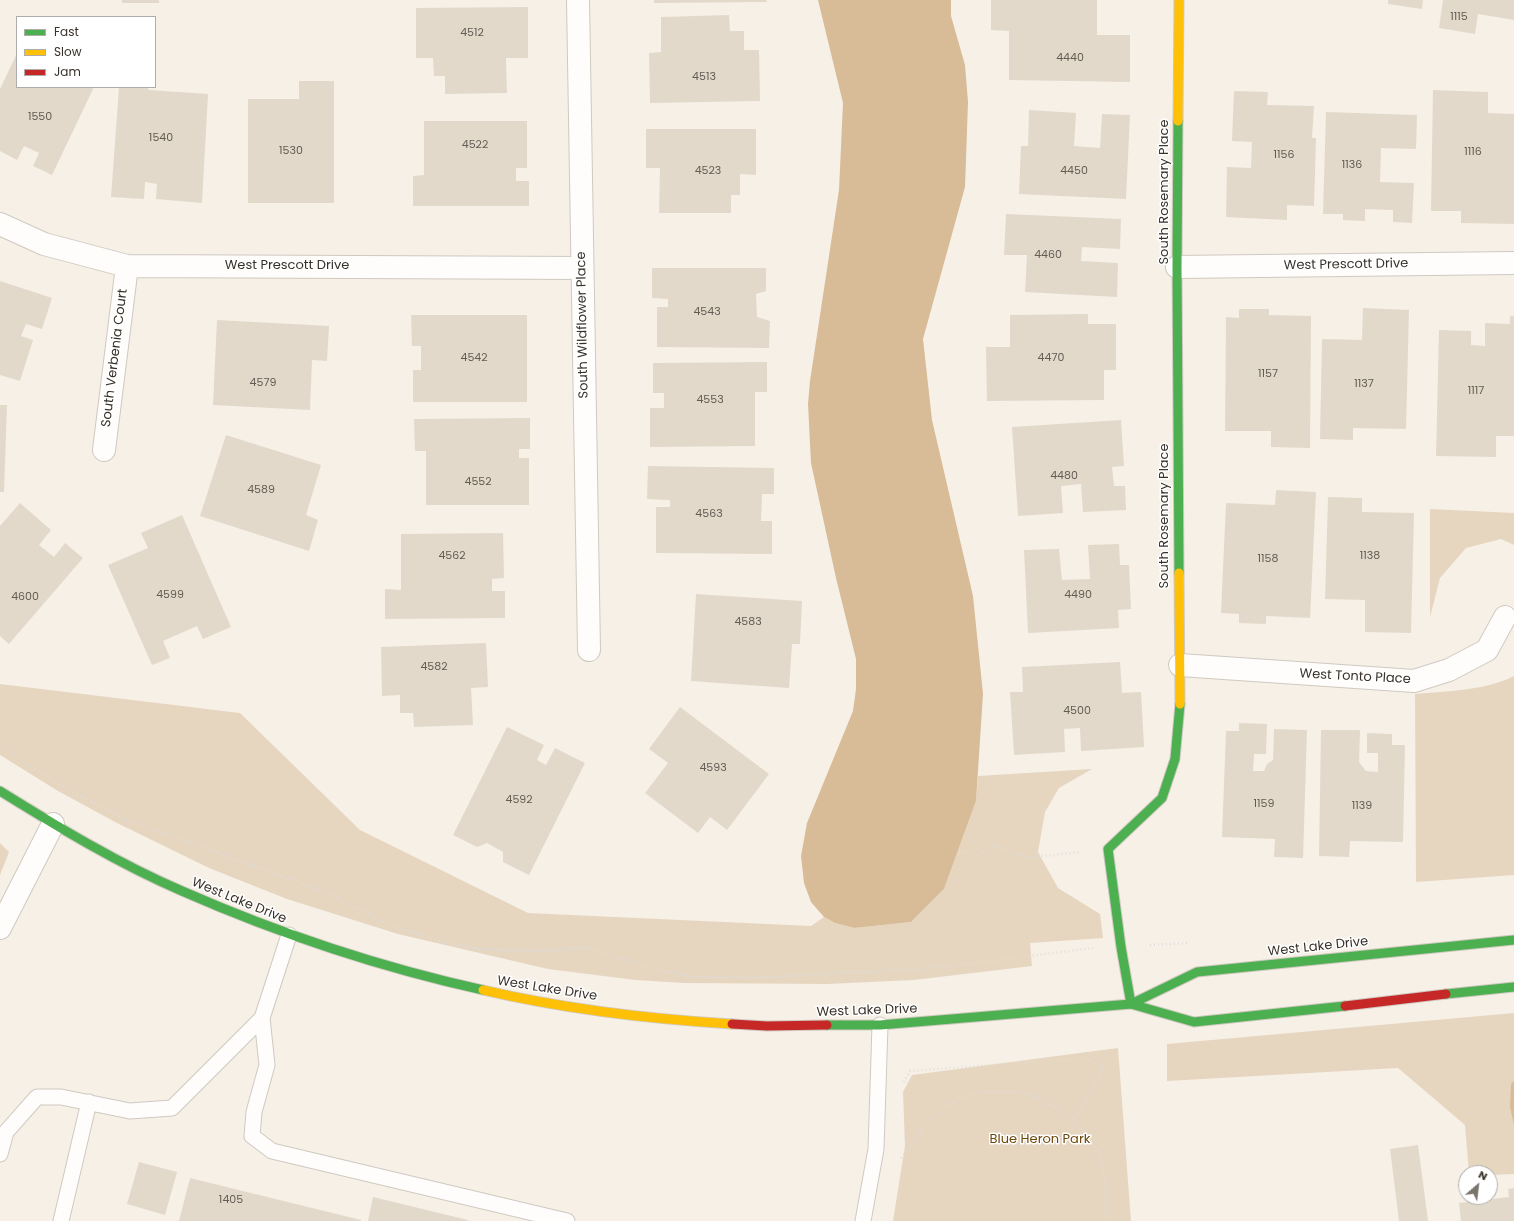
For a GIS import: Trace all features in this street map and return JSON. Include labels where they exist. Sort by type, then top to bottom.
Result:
[{"type":"street","name":"South Wildflower Place","points":[[578,0],[589,650]]},
{"type":"street","name":"South Rosemary Place","points":[[1108,849],[1162,798],[1175,759],[1180,714],[1178,0]]},
{"type":"street","name":"West Prescott Drive","points":[[0,224],[44,244],[126,266],[582,268]]},
{"type":"street","name":"West Prescott Drive","points":[[1178,267],[1514,263]]},
{"type":"street","name":"South Verbenia Court","points":[[104,450],[126,266]]},
{"type":"street","name":"West Tonto Place","points":[[1180,665],[1414,681],[1449,670],[1487,650],[1506,617]]},
{"type":"street","name":"West Lake Drive","points":[[0,791],[54,824],[127,864],[181,891],[289,935],[420,976],[498,994],[607,1012],[687,1021],[767,1026],[880,1025],[1131,1004],[1194,1022],[1514,987]]},
{"type":"street","points":[[0,928],[54,824]]},
{"type":"street","points":[[1108,849],[1121,947],[1131,1004]]},
{"type":"street","name":"West Lake Drive","points":[[1131,1004],[1197,972],[1514,940]]},
{"type":"lane","points":[[289,935],[262,1018],[267,1064],[254,1112],[252,1136],[272,1151],[567,1221]]},
{"type":"lane","points":[[0,1154],[6,1132],[37,1097],[61,1097],[130,1111],[172,1108],[262,1018]]},
{"type":"lane","points":[[863,1221],[876,1149],[880,1025]]},
{"type":"lane","points":[[61,1221],[90,1102]]},
{"type":"path","points":[[0,743],[21,761],[122,818],[312,887],[362,910],[388,926],[440,941],[476,949],[541,951],[587,948],[656,969],[694,977],[753,978],[941,967],[1097,948],[1190,943]]},
{"type":"path","points":[[959,852],[980,854],[993,845],[1027,858],[1108,849]]},
{"type":"path","points":[[902,1086],[910,1071],[1087,1058],[1104,1068],[1073,1122]]},
{"type":"path","points":[[900,1154],[900,1161],[922,1129],[948,1106],[965,1098],[979,1094],[1005,1092],[1032,1096],[1054,1106],[1073,1122],[1085,1133],[1100,1158],[1106,1195],[1105,1221]]},
{"type":"green space","points":[[1430,509],[1514,513],[1514,545],[1501,539],[1466,548],[1440,578],[1430,617]]},
{"type":"green space","points":[[1514,676],[1514,875],[1416,882],[1415,694],[1452,691],[1490,685]]},
{"type":"green space","points":[[0,684],[240,713],[360,830],[528,913],[811,926],[824,917],[835,923],[854,928],[911,922],[944,889],[976,801],[978,776],[1092,769],[1059,788],[1045,812],[1038,852],[1058,888],[1100,914],[1103,938],[1030,943],[1032,966],[914,980],[827,984],[684,983],[635,980],[548,969],[398,934],[287,899],[209,868],[117,823],[58,791],[0,755]]},
{"type":"green space","points":[[0,843],[9,852],[0,875]]},
{"type":"green space","points":[[1514,1013],[1514,1174],[1498,1175],[1498,1165],[1468,1165],[1465,1125],[1398,1068],[1167,1081],[1167,1044]]},
{"type":"green space","name":"Blue Heron Park","points":[[1118,1048],[1131,1221],[893,1221],[905,1146],[903,1092],[912,1075]]},
{"type":"shaded area","points":[[818,0],[951,0],[951,16],[965,65],[968,102],[965,187],[923,339],[932,420],[973,596],[983,694],[976,801],[944,889],[911,922],[854,928],[835,923],[824,917],[811,902],[804,883],[801,856],[807,823],[853,711],[856,689],[856,659],[836,578],[811,463],[808,404],[810,381],[839,190],[843,103]]},
{"type":"shaded area","points":[[1514,1081],[1514,1125],[1510,1107],[1511,1084]]},
{"type":"building","points":[[122,0],[159,0],[159,3],[122,3]]},
{"type":"building","points":[[654,0],[766,0],[767,2],[654,3]]},
{"type":"building","points":[[991,0],[1097,0],[1097,35],[1130,35],[1130,82],[1009,80],[1009,31],[991,30]]},
{"type":"building","points":[[1388,0],[1423,0],[1422,9],[1388,4]]},
{"type":"building","points":[[1443,0],[1514,0],[1514,20],[1478,14],[1475,34],[1439,28]]},
{"type":"building","points":[[528,7],[528,58],[506,58],[507,93],[445,94],[445,76],[434,76],[433,58],[416,58],[416,8]]},
{"type":"building","points":[[729,15],[730,31],[744,31],[744,50],[759,50],[760,101],[650,103],[649,53],[661,52],[661,17]]},
{"type":"building","points":[[16,55],[16,88],[94,88],[52,175],[33,166],[39,153],[24,146],[17,160],[0,151],[0,89]]},
{"type":"building","points":[[299,81],[334,81],[334,203],[248,203],[248,99],[299,99]]},
{"type":"building","points":[[119,88],[148,88],[149,90],[208,94],[202,203],[156,199],[157,184],[145,182],[144,199],[111,197]]},
{"type":"building","points":[[1433,90],[1488,92],[1488,113],[1514,114],[1514,224],[1461,223],[1461,211],[1431,211]]},
{"type":"building","points":[[1234,91],[1268,92],[1267,105],[1314,106],[1312,138],[1316,138],[1314,206],[1287,205],[1287,220],[1226,217],[1227,167],[1251,168],[1252,142],[1232,141]]},
{"type":"building","points":[[1029,110],[1076,113],[1074,146],[1100,148],[1102,114],[1130,115],[1126,199],[1019,194],[1021,146],[1028,146]]},
{"type":"building","points":[[1326,112],[1417,115],[1416,149],[1381,148],[1380,182],[1414,183],[1412,223],[1393,222],[1393,210],[1365,209],[1365,221],[1343,220],[1343,214],[1323,214]]},
{"type":"building","points":[[424,121],[527,121],[527,168],[516,168],[516,181],[529,181],[529,206],[413,206],[413,176],[424,175]]},
{"type":"building","points":[[646,129],[756,129],[756,175],[740,174],[740,195],[731,195],[731,213],[659,213],[660,168],[646,168]]},
{"type":"building","points":[[1006,214],[1121,219],[1120,249],[1082,247],[1081,261],[1118,263],[1117,297],[1025,292],[1027,255],[1004,255]]},
{"type":"building","points":[[652,268],[766,268],[766,291],[756,294],[757,317],[770,321],[769,348],[657,347],[657,307],[668,307],[668,299],[652,298]]},
{"type":"building","points":[[0,281],[52,298],[42,329],[26,324],[21,336],[33,340],[20,381],[0,375]]},
{"type":"building","points":[[1363,308],[1409,310],[1406,429],[1353,428],[1353,440],[1320,439],[1322,339],[1362,340]]},
{"type":"building","points":[[1239,309],[1269,309],[1269,315],[1311,316],[1310,448],[1271,447],[1271,431],[1225,431],[1226,317],[1239,318]]},
{"type":"building","points":[[1088,314],[1088,324],[1116,324],[1116,370],[1104,370],[1104,400],[987,401],[986,347],[1010,347],[1010,315]]},
{"type":"building","points":[[411,315],[527,315],[527,402],[413,402],[413,370],[421,370],[421,346],[412,346]]},
{"type":"building","points":[[1510,316],[1514,316],[1514,436],[1496,436],[1496,457],[1436,456],[1439,330],[1471,331],[1471,345],[1485,346],[1485,323],[1510,324]]},
{"type":"building","points":[[217,320],[329,326],[327,361],[312,360],[310,410],[213,405]]},
{"type":"building","points":[[767,362],[767,392],[755,392],[755,446],[650,447],[650,408],[664,408],[664,393],[653,393],[653,363]]},
{"type":"building","points":[[0,405],[7,405],[4,492],[0,492]]},
{"type":"building","points":[[530,418],[530,449],[519,449],[519,458],[529,458],[529,505],[426,505],[426,451],[415,451],[414,419]]},
{"type":"building","points":[[1121,420],[1124,466],[1112,467],[1114,486],[1125,486],[1126,510],[1083,512],[1081,484],[1061,486],[1063,513],[1018,516],[1012,427]]},
{"type":"building","points":[[226,435],[321,465],[306,515],[318,520],[309,551],[200,516]]},
{"type":"building","points":[[648,466],[774,468],[774,494],[762,494],[761,521],[772,521],[772,554],[656,553],[656,507],[670,507],[670,500],[647,499]]},
{"type":"building","points":[[1276,490],[1316,492],[1310,618],[1266,616],[1266,624],[1239,623],[1239,614],[1221,613],[1226,503],[1275,505]]},
{"type":"building","points":[[1328,497],[1362,498],[1362,512],[1414,513],[1411,633],[1365,632],[1365,600],[1325,599]]},
{"type":"building","points":[[20,503],[51,530],[39,545],[54,557],[65,543],[83,558],[9,644],[0,636],[0,526]]},
{"type":"building","points":[[182,515],[231,627],[203,639],[197,626],[163,641],[170,658],[152,665],[108,565],[148,548],[141,533]]},
{"type":"building","points":[[503,533],[504,578],[492,579],[492,591],[505,591],[505,618],[385,619],[385,589],[401,590],[401,534]]},
{"type":"building","points":[[1119,544],[1120,565],[1129,565],[1131,609],[1118,610],[1119,628],[1028,633],[1024,550],[1059,549],[1062,580],[1090,579],[1088,545]]},
{"type":"building","points":[[696,594],[802,601],[800,644],[792,644],[789,688],[691,681]]},
{"type":"building","points":[[486,643],[488,687],[471,688],[473,725],[414,727],[413,713],[400,713],[400,695],[382,696],[381,647]]},
{"type":"building","points":[[1120,662],[1122,693],[1141,692],[1144,747],[1081,751],[1080,728],[1064,729],[1065,752],[1014,755],[1010,692],[1023,692],[1022,667]]},
{"type":"building","points":[[680,707],[769,774],[727,830],[710,817],[698,833],[645,793],[668,763],[649,749]]},
{"type":"building","points":[[1239,723],[1267,724],[1266,754],[1254,754],[1253,771],[1264,771],[1267,764],[1273,760],[1274,729],[1307,730],[1303,858],[1274,857],[1275,839],[1222,837],[1226,731],[1239,731]]},
{"type":"building","points":[[507,727],[544,745],[537,760],[546,765],[555,748],[585,763],[529,875],[503,862],[503,852],[487,843],[477,847],[453,835]]},
{"type":"building","points":[[1321,730],[1360,730],[1359,762],[1366,771],[1378,772],[1378,753],[1367,753],[1367,733],[1392,734],[1392,745],[1405,745],[1403,842],[1350,841],[1349,857],[1319,856]]},
{"type":"building","points":[[1418,1145],[1428,1221],[1399,1221],[1390,1149]]},
{"type":"building","points":[[139,1162],[177,1172],[165,1215],[127,1204]]},
{"type":"building","points":[[190,1178],[361,1220],[361,1221],[179,1221]]},
{"type":"building","points":[[1514,1188],[1514,1221],[1461,1221],[1459,1205],[1498,1205],[1498,1198],[1509,1197],[1508,1189]]},
{"type":"building","points":[[373,1197],[468,1220],[468,1221],[368,1221]]},
{"type":"traffic: fast","points":[[1178,121],[1177,267],[1179,573]]},
{"type":"traffic: fast","points":[[1131,1004],[1121,947],[1108,849],[1162,798],[1175,759],[1180,704]]},
{"type":"traffic: fast","points":[[0,791],[112,857],[158,880],[219,907],[293,935],[368,960],[483,990]]},
{"type":"traffic: fast","points":[[1131,1004],[1197,972],[1514,940]]},
{"type":"traffic: fast","points":[[1446,994],[1514,987]]},
{"type":"traffic: fast","points":[[827,1025],[880,1025],[1131,1004],[1194,1022],[1345,1006]]},
{"type":"traffic: slow","points":[[1178,121],[1179,0]]},
{"type":"traffic: slow","points":[[1179,573],[1180,704]]},
{"type":"traffic: slow","points":[[483,990],[575,1008],[638,1016],[732,1024]]},
{"type":"traffic: jam","points":[[1345,1006],[1446,994]]},
{"type":"traffic: jam","points":[[732,1024],[767,1026],[827,1025]]}]
